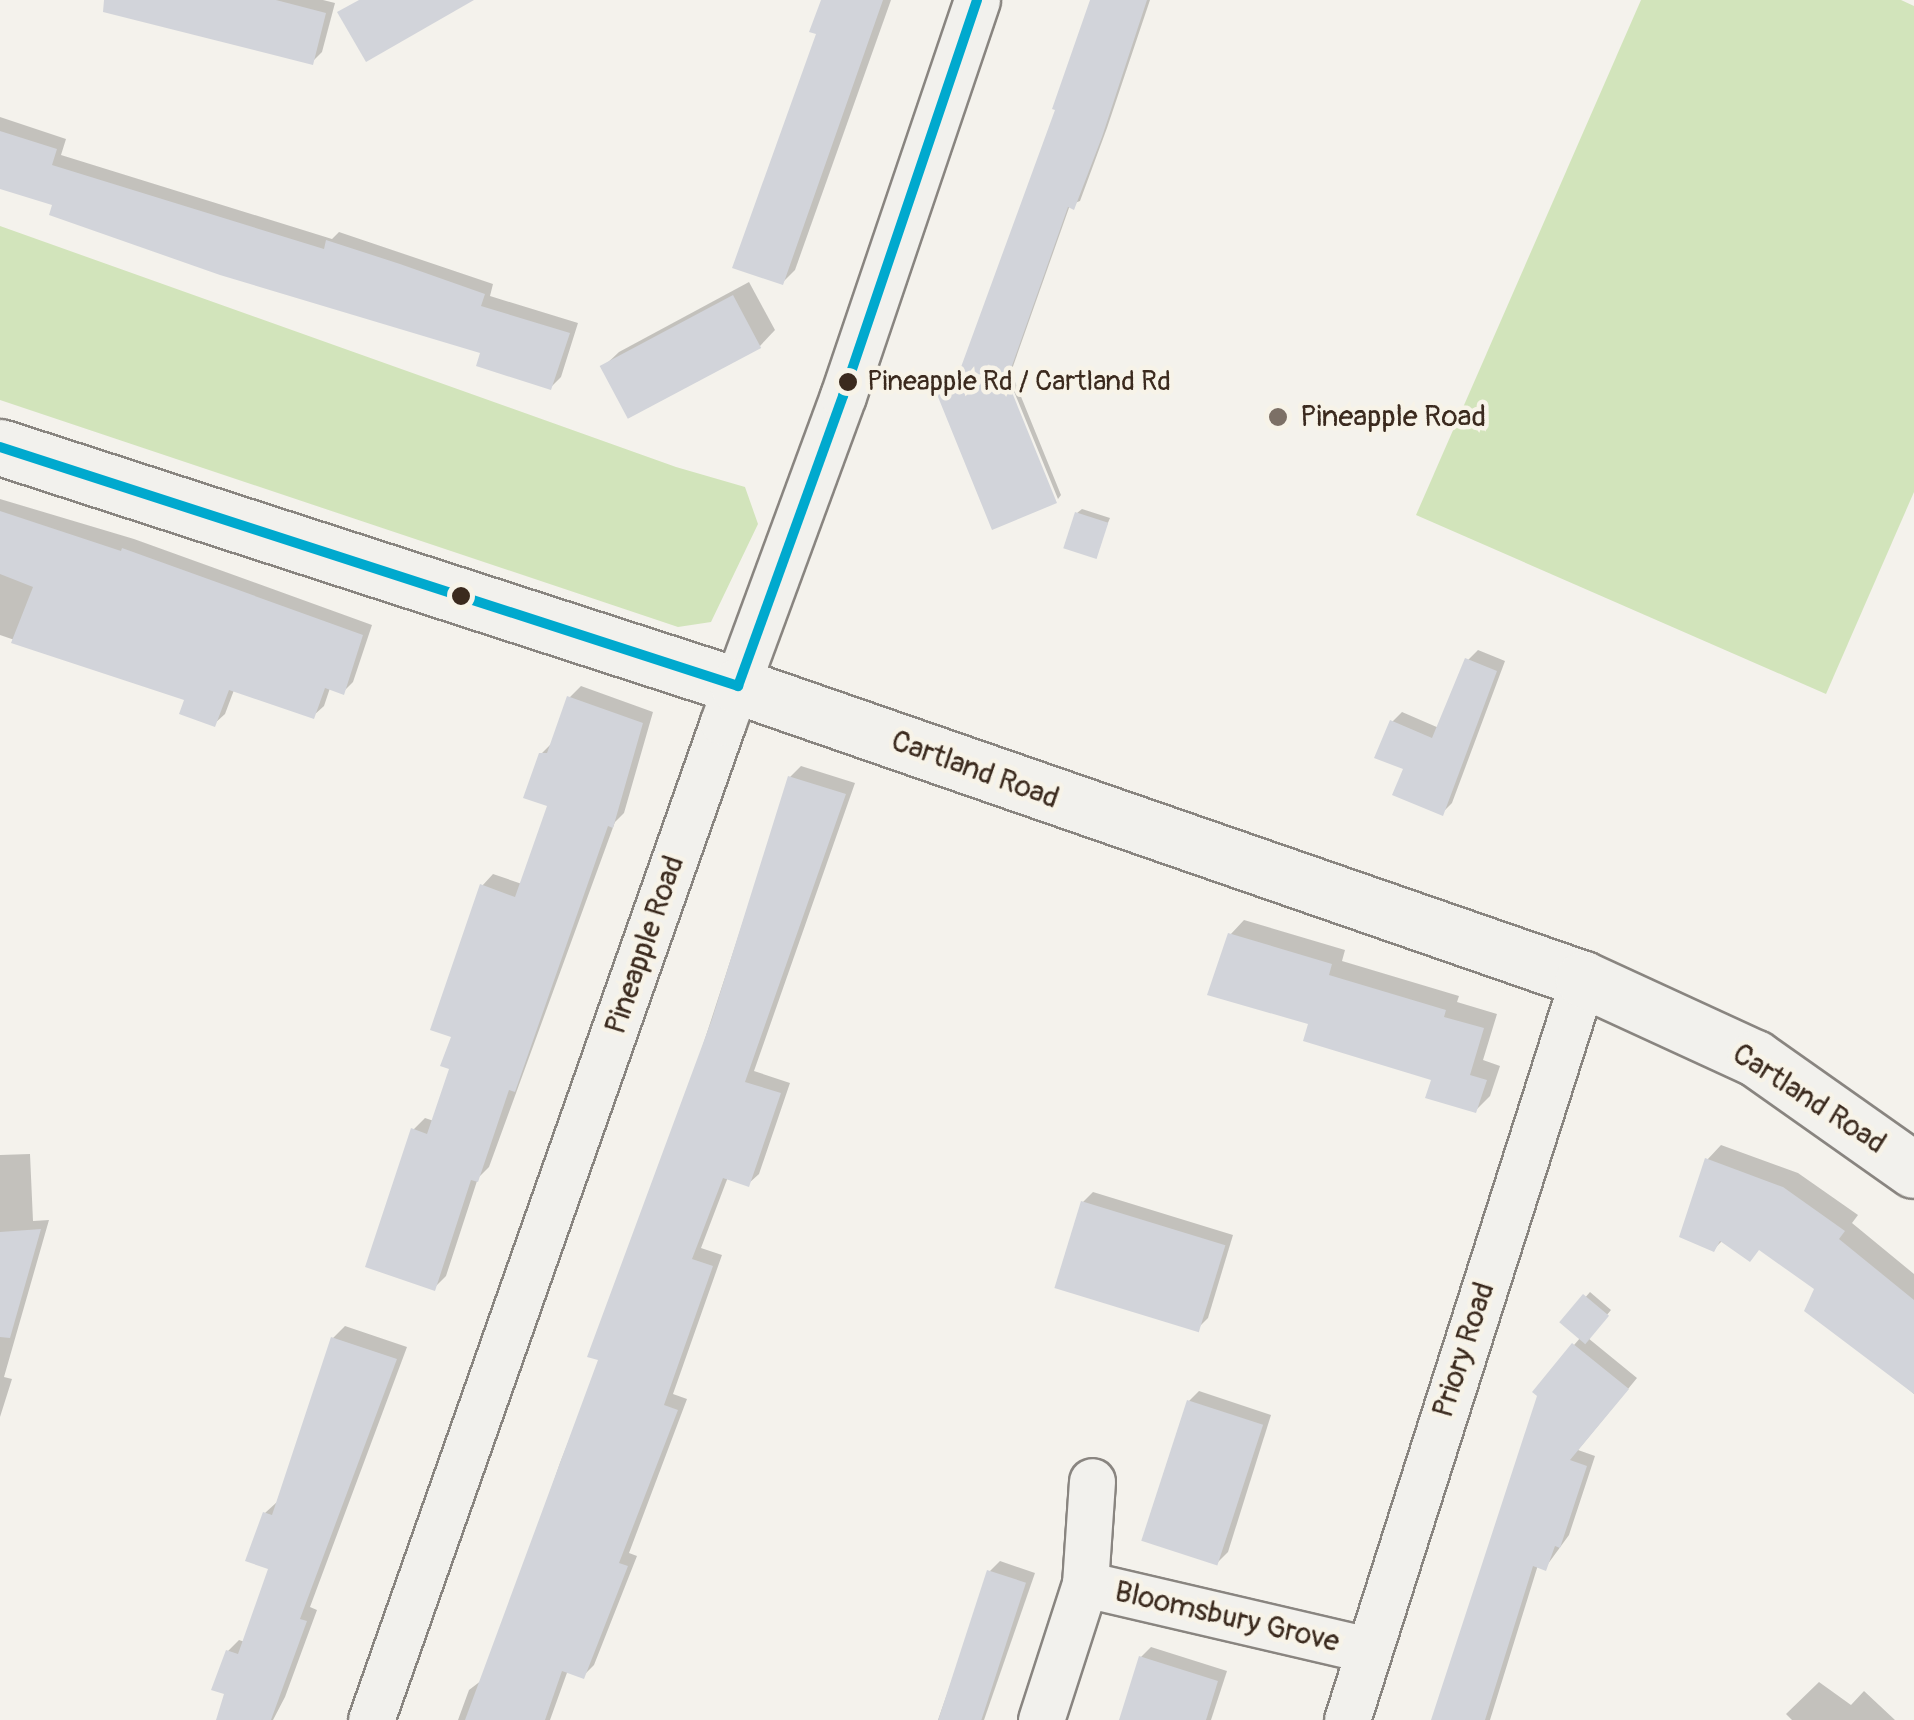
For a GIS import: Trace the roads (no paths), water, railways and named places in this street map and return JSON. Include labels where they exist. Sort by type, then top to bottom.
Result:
[{"type":"street","name":"Pineapple Road","points":[[371,1720],[843,396],[977,0]]},
{"type":"street","name":"Cartland Road","points":[[0,447],[738,686],[1583,980],[1755,1058],[1914,1170]]},
{"type":"street","name":"Priory Road","points":[[1347,1720],[1583,980]]},
{"type":"street","name":"Bloomsbury Grove","points":[[1041,1720],[1085,1584],[1092,1481]]},
{"type":"street","name":"Bloomsbury Grove","points":[[1085,1584],[1368,1650]]},
{"type":"place","name":"Pineapple Rd / Cartland Rd","points":[[848,382]]},
{"type":"place","name":"Pineapple Road","points":[[1278,417]]}]
